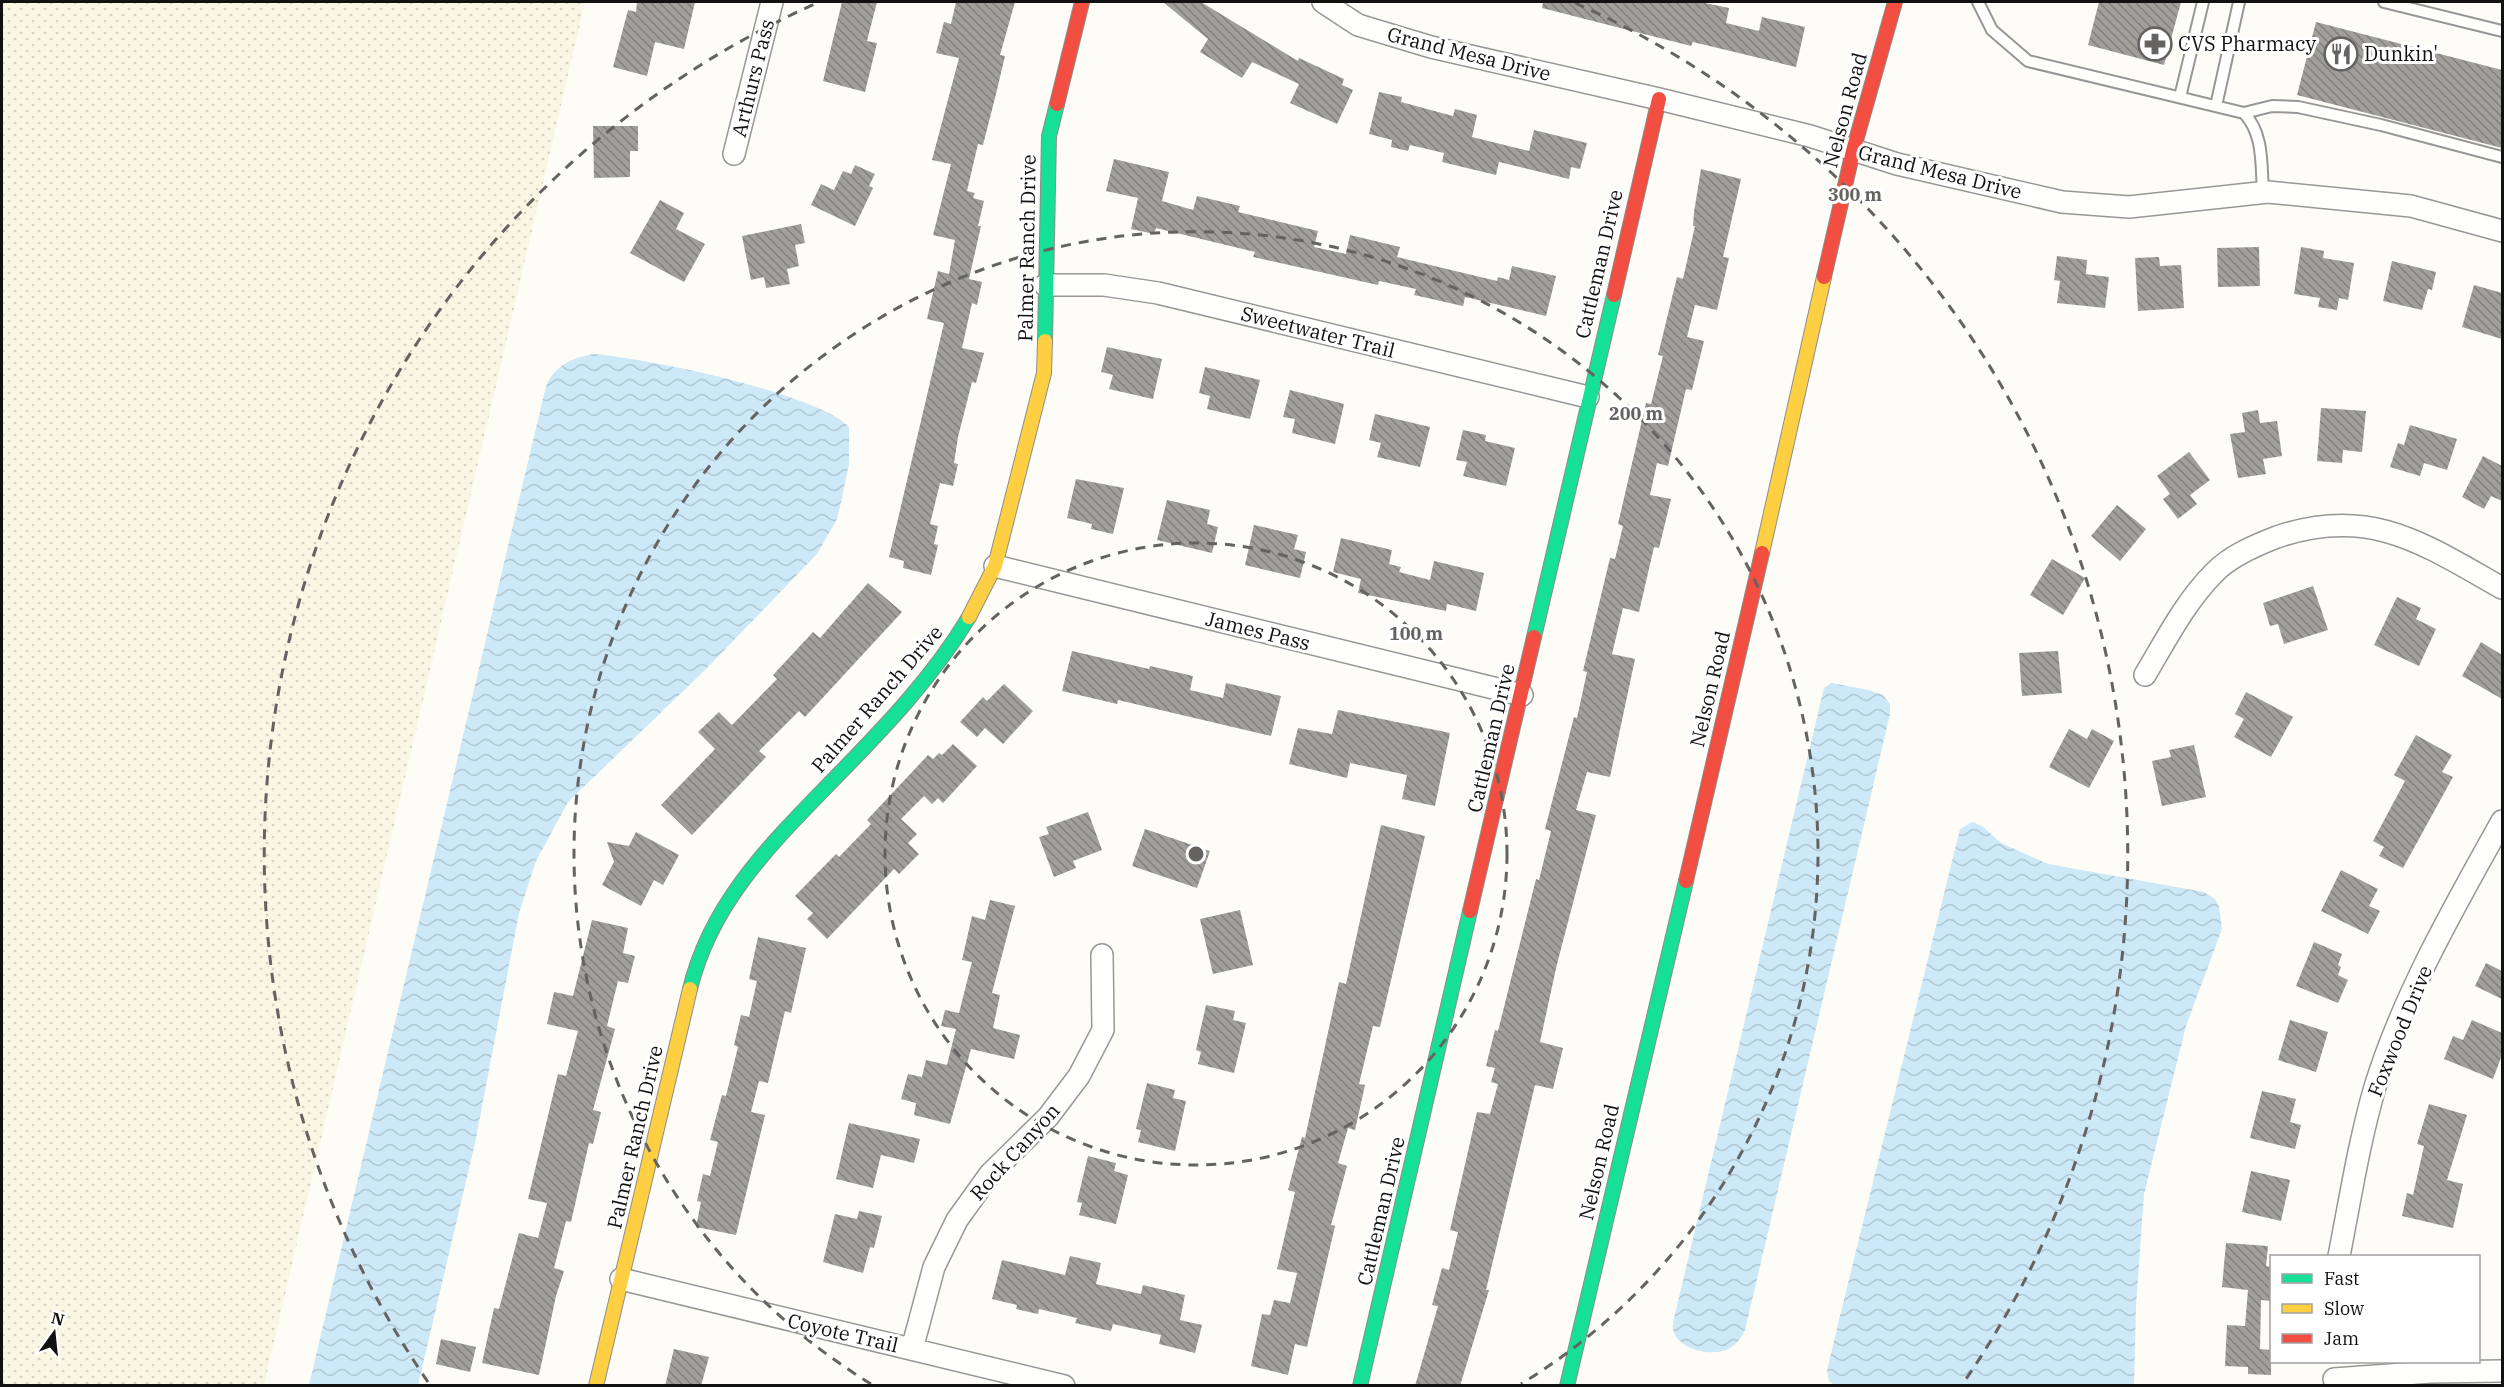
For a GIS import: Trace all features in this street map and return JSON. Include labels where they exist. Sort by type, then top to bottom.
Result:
[{"type":"street","name":"Arthurs Pass","points":[[734,154],[772,2]]},
{"type":"street","name":"Palmer Ranch Drive","points":[[596,1386],[695,969],[716,918],[742,878],[916,690],[963,630],[984,594],[995,566],[1044,373],[1048,136],[1082,2]]},
{"type":"street","name":"Grand Mesa Drive","points":[[1323,2],[1358,24],[1431,47],[1810,136],[1897,164],[2062,202],[2129,207],[2263,192],[2331,196],[2411,206],[2502,231]]},
{"type":"street","name":"Nelson Road","points":[[1567,1386],[1719,738],[1853,151],[1895,2]]},
{"type":"street","name":"Cattleman Drive","points":[[1360,1386],[1659,99]]},
{"type":"street","name":"Sweetwater Trail","points":[[1045,285],[1104,285],[1158,293],[1588,397]]},
{"type":"street","points":[[2145,675],[2184,609],[2215,572],[2255,545],[2304,528],[2361,525],[2422,542],[2502,588]]},
{"type":"street","name":"James Pass","points":[[995,566],[1522,694]]},
{"type":"street","name":"Foxwood Drive","points":[[2340,1255],[2354,1179],[2375,1087],[2408,1001],[2454,907],[2502,821]]},
{"type":"street","name":"Rock Canyon","points":[[912,1348],[934,1267],[957,1220],[990,1174],[1048,1116],[1073,1084],[1103,1030],[1102,955]]},
{"type":"street","name":"Coyote Trail","points":[[621,1279],[1064,1386]]},
{"type":"street","points":[[2335,1375],[2502,1371]]},
{"type":"lane","points":[[1978,2],[1992,30],[2028,61],[2244,113],[2272,106],[2298,107],[2381,125],[2502,157]]},
{"type":"lane","points":[[2180,97],[2203,2]]},
{"type":"lane","points":[[2216,106],[2239,2]]},
{"type":"lane","points":[[2384,2],[2502,31]]},
{"type":"lane","points":[[2244,113],[2253,123],[2259,142],[2263,192]]},
{"type":"shaded area","points":[[2,2],[585,2],[264,1385],[2,1385]]},
{"type":"water","points":[[593,354],[650,362],[727,379],[802,401],[830,414],[849,427],[849,464],[837,519],[817,554],[705,670],[568,802],[536,861],[519,913],[475,1143],[418,1385],[309,1385],[546,386],[559,368],[578,358]]},
{"type":"water","points":[[1831,683],[1883,695],[1890,704],[1890,714],[1745,1330],[1730,1348],[1723,1351],[1706,1352],[1681,1342],[1673,1329],[1673,1322],[1824,688]]},
{"type":"water","points":[[1972,822],[1982,826],[2001,843],[2048,864],[2204,892],[2215,899],[2219,907],[2222,929],[2186,1026],[2144,1194],[2136,1306],[2134,1385],[1836,1386],[1829,1381],[1827,1371],[1838,1324],[1960,829]]},
{"type":"building","points":[[637,2],[695,2],[684,49],[655,42],[647,76],[613,67],[628,10],[636,12]]},
{"type":"building","points":[[842,2],[877,2],[867,41],[877,43],[865,92],[823,81]]},
{"type":"building","points":[[956,2],[1015,2],[1000,55],[1005,56],[996,94],[983,145],[978,144],[967,191],[975,193],[973,198],[984,201],[969,279],[982,282],[977,305],[972,303],[962,348],[984,353],[976,383],[972,382],[958,437],[954,463],[958,464],[953,486],[940,483],[930,524],[938,526],[934,544],[938,545],[931,575],[903,568],[904,561],[889,557],[944,323],[927,319],[938,271],[949,274],[955,240],[933,235],[951,164],[932,160],[959,58],[936,53],[944,22],[951,24]]},
{"type":"building","points":[[1163,2],[1201,2],[1298,61],[1299,58],[1344,79],[1342,85],[1353,90],[1337,124],[1290,103],[1299,84],[1252,62],[1242,78],[1200,52],[1208,39]]},
{"type":"building","points":[[1543,2],[1700,2],[1729,8],[1726,23],[1759,31],[1762,17],[1805,27],[1796,67],[1693,42],[1691,46],[1542,8]]},
{"type":"building","name":"CVS Pharmacy","points":[[2099,2],[2181,2],[2164,65],[2088,45]]},
{"type":"building","points":[[2316,22],[2502,70],[2502,148],[2297,95]]},
{"type":"building","points":[[1379,92],[1402,97],[1401,102],[1453,116],[1455,109],[1477,115],[1472,137],[1529,151],[1534,130],[1587,143],[1580,169],[1571,167],[1569,179],[1499,162],[1496,175],[1442,162],[1444,153],[1410,145],[1408,151],[1391,147],[1392,140],[1369,134]]},
{"type":"building","points":[[593,126],[638,126],[638,151],[630,151],[630,177],[594,178]]},
{"type":"building","points":[[1114,159],[1169,172],[1162,201],[1193,210],[1197,196],[1240,206],[1238,212],[1318,231],[1314,247],[1346,254],[1350,235],[1400,247],[1397,257],[1497,281],[1498,277],[1509,280],[1512,266],[1556,276],[1546,316],[1465,297],[1463,306],[1414,295],[1416,289],[1379,281],[1378,285],[1253,257],[1255,252],[1156,228],[1154,234],[1131,229],[1138,198],[1106,191]]},
{"type":"building","points":[[855,165],[875,174],[869,186],[873,188],[855,226],[811,205],[821,184],[834,190],[843,171],[851,174]]},
{"type":"building","points":[[1701,169],[1741,179],[1723,257],[1729,258],[1717,310],[1695,305],[1687,337],[1704,341],[1692,390],[1686,389],[1668,466],[1657,463],[1650,495],[1671,499],[1659,548],[1654,547],[1639,612],[1623,608],[1612,654],[1635,659],[1610,777],[1587,772],[1576,810],[1596,815],[1557,964],[1540,1042],[1563,1048],[1553,1089],[1535,1085],[1486,1290],[1489,1290],[1460,1386],[1415,1386],[1438,1306],[1432,1305],[1442,1268],[1449,1270],[1458,1232],[1450,1230],[1477,1112],[1490,1114],[1498,1084],[1491,1082],[1495,1068],[1486,1066],[1495,1030],[1498,1031],[1536,879],[1539,880],[1551,831],[1545,829],[1574,717],[1577,718],[1587,672],[1583,671],[1610,558],[1615,559],[1623,526],[1618,524],[1646,403],[1651,404],[1663,356],[1658,355],[1677,277],[1683,279],[1695,226],[1693,226],[1694,212]]},
{"type":"building","points":[[660,200],[684,213],[676,229],[705,244],[684,282],[630,253]]},
{"type":"building","points":[[801,224],[805,243],[795,245],[799,266],[787,269],[790,284],[766,288],[764,277],[751,280],[742,236]]},
{"type":"building","points":[[2259,247],[2260,286],[2218,287],[2217,248]]},
{"type":"building","points":[[2301,247],[2324,251],[2323,258],[2354,263],[2348,300],[2339,298],[2337,310],[2318,307],[2320,298],[2294,294]]},
{"type":"building","points":[[2057,256],[2087,260],[2086,274],[2109,277],[2105,308],[2057,303],[2060,281],[2054,280]]},
{"type":"building","points":[[2159,257],[2160,266],[2181,265],[2184,308],[2138,311],[2135,258]]},
{"type":"building","points":[[2392,261],[2436,272],[2432,290],[2428,289],[2422,310],[2383,301]]},
{"type":"building","points":[[2474,285],[2502,293],[2502,339],[2462,327]]},
{"type":"building","points":[[1107,347],[1162,359],[1153,399],[1109,389],[1113,375],[1101,372]]},
{"type":"building","points":[[1205,367],[1260,380],[1250,419],[1207,409],[1210,396],[1199,393]]},
{"type":"building","points":[[1290,390],[1344,404],[1335,444],[1292,433],[1295,419],[1283,417]]},
{"type":"building","points":[[2321,408],[2366,411],[2362,452],[2343,450],[2342,463],[2317,461]]},
{"type":"building","points":[[2258,410],[2260,423],[2277,421],[2282,456],[2263,459],[2266,474],[2238,478],[2230,434],[2245,432],[2242,413]]},
{"type":"building","points":[[1375,414],[1430,427],[1420,467],[1377,457],[1381,443],[1369,440]]},
{"type":"building","points":[[2410,425],[2457,439],[2447,470],[2424,463],[2420,476],[2390,467],[2398,443],[2404,445]]},
{"type":"building","points":[[1463,430],[1486,435],[1485,441],[1515,448],[1506,486],[1463,476],[1467,462],[1456,460]]},
{"type":"building","points":[[2189,452],[2210,480],[2190,495],[2197,504],[2178,519],[2163,499],[2170,494],[2157,476]]},
{"type":"building","points":[[2483,456],[2502,466],[2502,501],[2491,496],[2484,509],[2462,497]]},
{"type":"building","points":[[1076,479],[1124,488],[1113,534],[1091,529],[1092,524],[1067,518]]},
{"type":"building","points":[[1167,500],[1210,510],[1207,524],[1218,527],[1212,553],[1157,540]]},
{"type":"building","points":[[2117,505],[2146,529],[2120,561],[2091,536]]},
{"type":"building","points":[[1254,525],[1298,535],[1294,549],[1306,552],[1300,578],[1245,565]]},
{"type":"building","points":[[1341,538],[1392,550],[1389,564],[1401,567],[1399,572],[1430,580],[1434,561],[1484,573],[1476,611],[1447,604],[1446,611],[1358,593],[1361,579],[1333,572]]},
{"type":"building","points":[[2052,559],[2085,578],[2063,615],[2030,595]]},
{"type":"building","points":[[868,583],[902,612],[805,717],[799,711],[759,751],[766,757],[692,835],[661,805],[715,749],[698,732],[719,712],[732,725],[777,679],[773,675],[813,632],[820,638]]},
{"type":"building","points":[[2313,586],[2328,630],[2284,644],[2278,624],[2270,626],[2263,603]]},
{"type":"building","points":[[2397,597],[2421,608],[2416,619],[2436,629],[2419,666],[2374,645]]},
{"type":"building","points":[[2481,642],[2502,655],[2502,699],[2462,676]]},
{"type":"building","points":[[1072,651],[1149,669],[1150,666],[1193,676],[1190,690],[1223,698],[1226,683],[1281,696],[1271,736],[1118,700],[1117,704],[1062,691]]},
{"type":"building","points":[[2058,651],[2062,693],[2022,696],[2019,653]]},
{"type":"building","points":[[1004,684],[1033,711],[1003,744],[985,728],[977,737],[960,722],[983,697],[987,701]]},
{"type":"building","points":[[2246,692],[2293,717],[2271,757],[2234,737],[2244,719],[2235,714]]},
{"type":"building","points":[[1338,710],[1450,733],[1435,806],[1402,799],[1407,775],[1350,763],[1347,778],[1289,764],[1298,728],[1332,734]]},
{"type":"building","points":[[2069,729],[2087,739],[2092,729],[2114,741],[2089,788],[2049,767]]},
{"type":"building","points":[[2416,735],[2452,755],[2442,772],[2453,777],[2403,868],[2379,856],[2384,847],[2373,841],[2405,781],[2394,775]]},
{"type":"building","points":[[953,744],[977,766],[943,803],[938,798],[932,804],[924,796],[901,819],[917,834],[908,843],[919,854],[899,874],[894,869],[827,939],[807,919],[813,913],[795,896],[836,854],[839,857],[871,824],[867,820],[928,755],[933,759],[939,753],[942,755]]},
{"type":"building","points":[[2194,745],[2206,797],[2162,806],[2152,761],[2171,757],[2169,750]]},
{"type":"building","points":[[1088,812],[1102,850],[1073,861],[1076,868],[1054,877],[1039,837],[1049,834],[1046,827]]},
{"type":"building","points":[[1381,825],[1425,836],[1380,1027],[1373,1026],[1359,1084],[1365,1085],[1355,1130],[1348,1128],[1338,1163],[1347,1166],[1331,1225],[1335,1226],[1307,1347],[1295,1344],[1288,1375],[1251,1366],[1262,1314],[1270,1315],[1274,1300],[1290,1303],[1297,1273],[1277,1269],[1295,1192],[1288,1190],[1302,1137],[1305,1138],[1339,982],[1346,984]]},
{"type":"building","points":[[1145,829],[1210,851],[1197,888],[1132,866]]},
{"type":"building","points":[[636,832],[679,855],[663,885],[654,880],[641,906],[602,885],[614,862],[607,842],[629,846]]},
{"type":"building","points":[[2341,870],[2378,889],[2369,906],[2380,911],[2368,934],[2321,911]]},
{"type":"building","points":[[990,900],[1015,906],[992,993],[1000,995],[993,1028],[1020,1035],[1014,1059],[971,1049],[950,1124],[914,1115],[916,1103],[901,1099],[908,1074],[922,1077],[926,1060],[947,1065],[956,1029],[941,1026],[945,1010],[959,1013],[972,962],[962,960],[972,916],[985,920]]},
{"type":"building","points":[[1240,910],[1253,965],[1213,974],[1200,919]]},
{"type":"building","points":[[592,920],[628,928],[623,953],[635,956],[628,983],[618,981],[607,1026],[615,1029],[593,1110],[601,1112],[593,1144],[589,1143],[571,1222],[566,1221],[554,1268],[564,1271],[556,1296],[539,1375],[482,1363],[494,1308],[499,1309],[519,1233],[538,1238],[547,1203],[528,1199],[558,1074],[566,1076],[578,1031],[547,1024],[554,992],[573,996]]},
{"type":"building","points":[[758,937],[806,948],[791,1013],[785,1011],[768,1083],[759,1081],[751,1112],[765,1115],[736,1235],[696,1227],[701,1202],[697,1201],[703,1174],[710,1176],[718,1142],[710,1140],[722,1095],[726,1096],[738,1047],[734,1045],[741,1015],[749,1017],[757,981],[749,979]]},
{"type":"building","points":[[2314,942],[2342,954],[2338,965],[2341,967],[2338,975],[2348,980],[2338,1003],[2296,986]]},
{"type":"building","points":[[2486,963],[2502,971],[2502,999],[2475,986]]},
{"type":"building","points":[[1206,1005],[1235,1011],[1233,1020],[1246,1023],[1234,1073],[1198,1064],[1201,1052],[1196,1050]]},
{"type":"building","points":[[2290,1020],[2328,1032],[2316,1072],[2278,1060]]},
{"type":"building","points":[[2472,1020],[2502,1033],[2502,1055],[2493,1079],[2444,1059],[2453,1036],[2463,1040]]},
{"type":"building","points":[[1147,1083],[1175,1090],[1173,1098],[1186,1101],[1175,1151],[1138,1142],[1141,1130],[1136,1129]]},
{"type":"building","points":[[2262,1091],[2296,1099],[2290,1122],[2301,1125],[2295,1149],[2250,1138]]},
{"type":"building","points":[[2429,1104],[2467,1115],[2447,1180],[2463,1184],[2453,1228],[2402,1216],[2407,1193],[2413,1195],[2424,1146],[2417,1144]]},
{"type":"building","points":[[849,1123],[920,1139],[914,1163],[881,1155],[873,1188],[836,1179]]},
{"type":"building","points":[[1088,1156],[1116,1163],[1114,1171],[1128,1175],[1116,1224],[1079,1215],[1082,1203],[1077,1202]]},
{"type":"building","points":[[2251,1171],[2290,1180],[2281,1221],[2242,1212]]},
{"type":"building","points":[[859,1211],[882,1216],[874,1248],[870,1247],[863,1273],[823,1262],[835,1214],[857,1219]]},
{"type":"building","points":[[2226,1243],[2268,1246],[2266,1266],[2270,1267],[2270,1301],[2261,1300],[2260,1349],[2270,1350],[2271,1375],[2248,1374],[2248,1367],[2225,1366],[2227,1325],[2245,1326],[2248,1290],[2222,1287]]},
{"type":"building","points":[[1070,1256],[1101,1263],[1096,1284],[1141,1294],[1143,1285],[1185,1295],[1180,1320],[1202,1325],[1195,1353],[1159,1344],[1161,1335],[1113,1324],[1111,1331],[1075,1323],[1077,1318],[1039,1309],[1038,1314],[1016,1309],[1017,1305],[992,1299],[1002,1260],[1065,1275]]},
{"type":"building","points":[[441,1339],[476,1347],[470,1372],[436,1364]]},
{"type":"building","points":[[674,1349],[709,1357],[701,1386],[665,1386]]},
{"type":"traffic: fast","points":[[1045,341],[1049,136],[1057,104]]},
{"type":"traffic: fast","points":[[1534,637],[1614,295]]},
{"type":"traffic: fast","points":[[690,989],[700,957],[713,928],[729,900],[748,874],[790,825],[907,701],[940,660],[969,617]]},
{"type":"traffic: fast","points":[[1567,1386],[1686,881]]},
{"type":"traffic: fast","points":[[1360,1386],[1470,911]]},
{"type":"traffic: slow","points":[[1762,553],[1824,277]]},
{"type":"traffic: slow","points":[[969,617],[995,566],[1044,373],[1045,341]]},
{"type":"traffic: slow","points":[[596,1386],[690,989]]},
{"type":"traffic: jam","points":[[1057,104],[1082,2]]},
{"type":"traffic: jam","points":[[1824,277],[1853,151],[1895,2]]},
{"type":"traffic: jam","points":[[1614,295],[1659,99]]},
{"type":"traffic: jam","points":[[1686,881],[1762,553]]},
{"type":"traffic: jam","points":[[1470,911],[1534,637]]},
{"type":"place","name":"CVS Pharmacy","points":[[2155,44]]},
{"type":"place","name":"Dunkin'","points":[[2341,54]]}]
